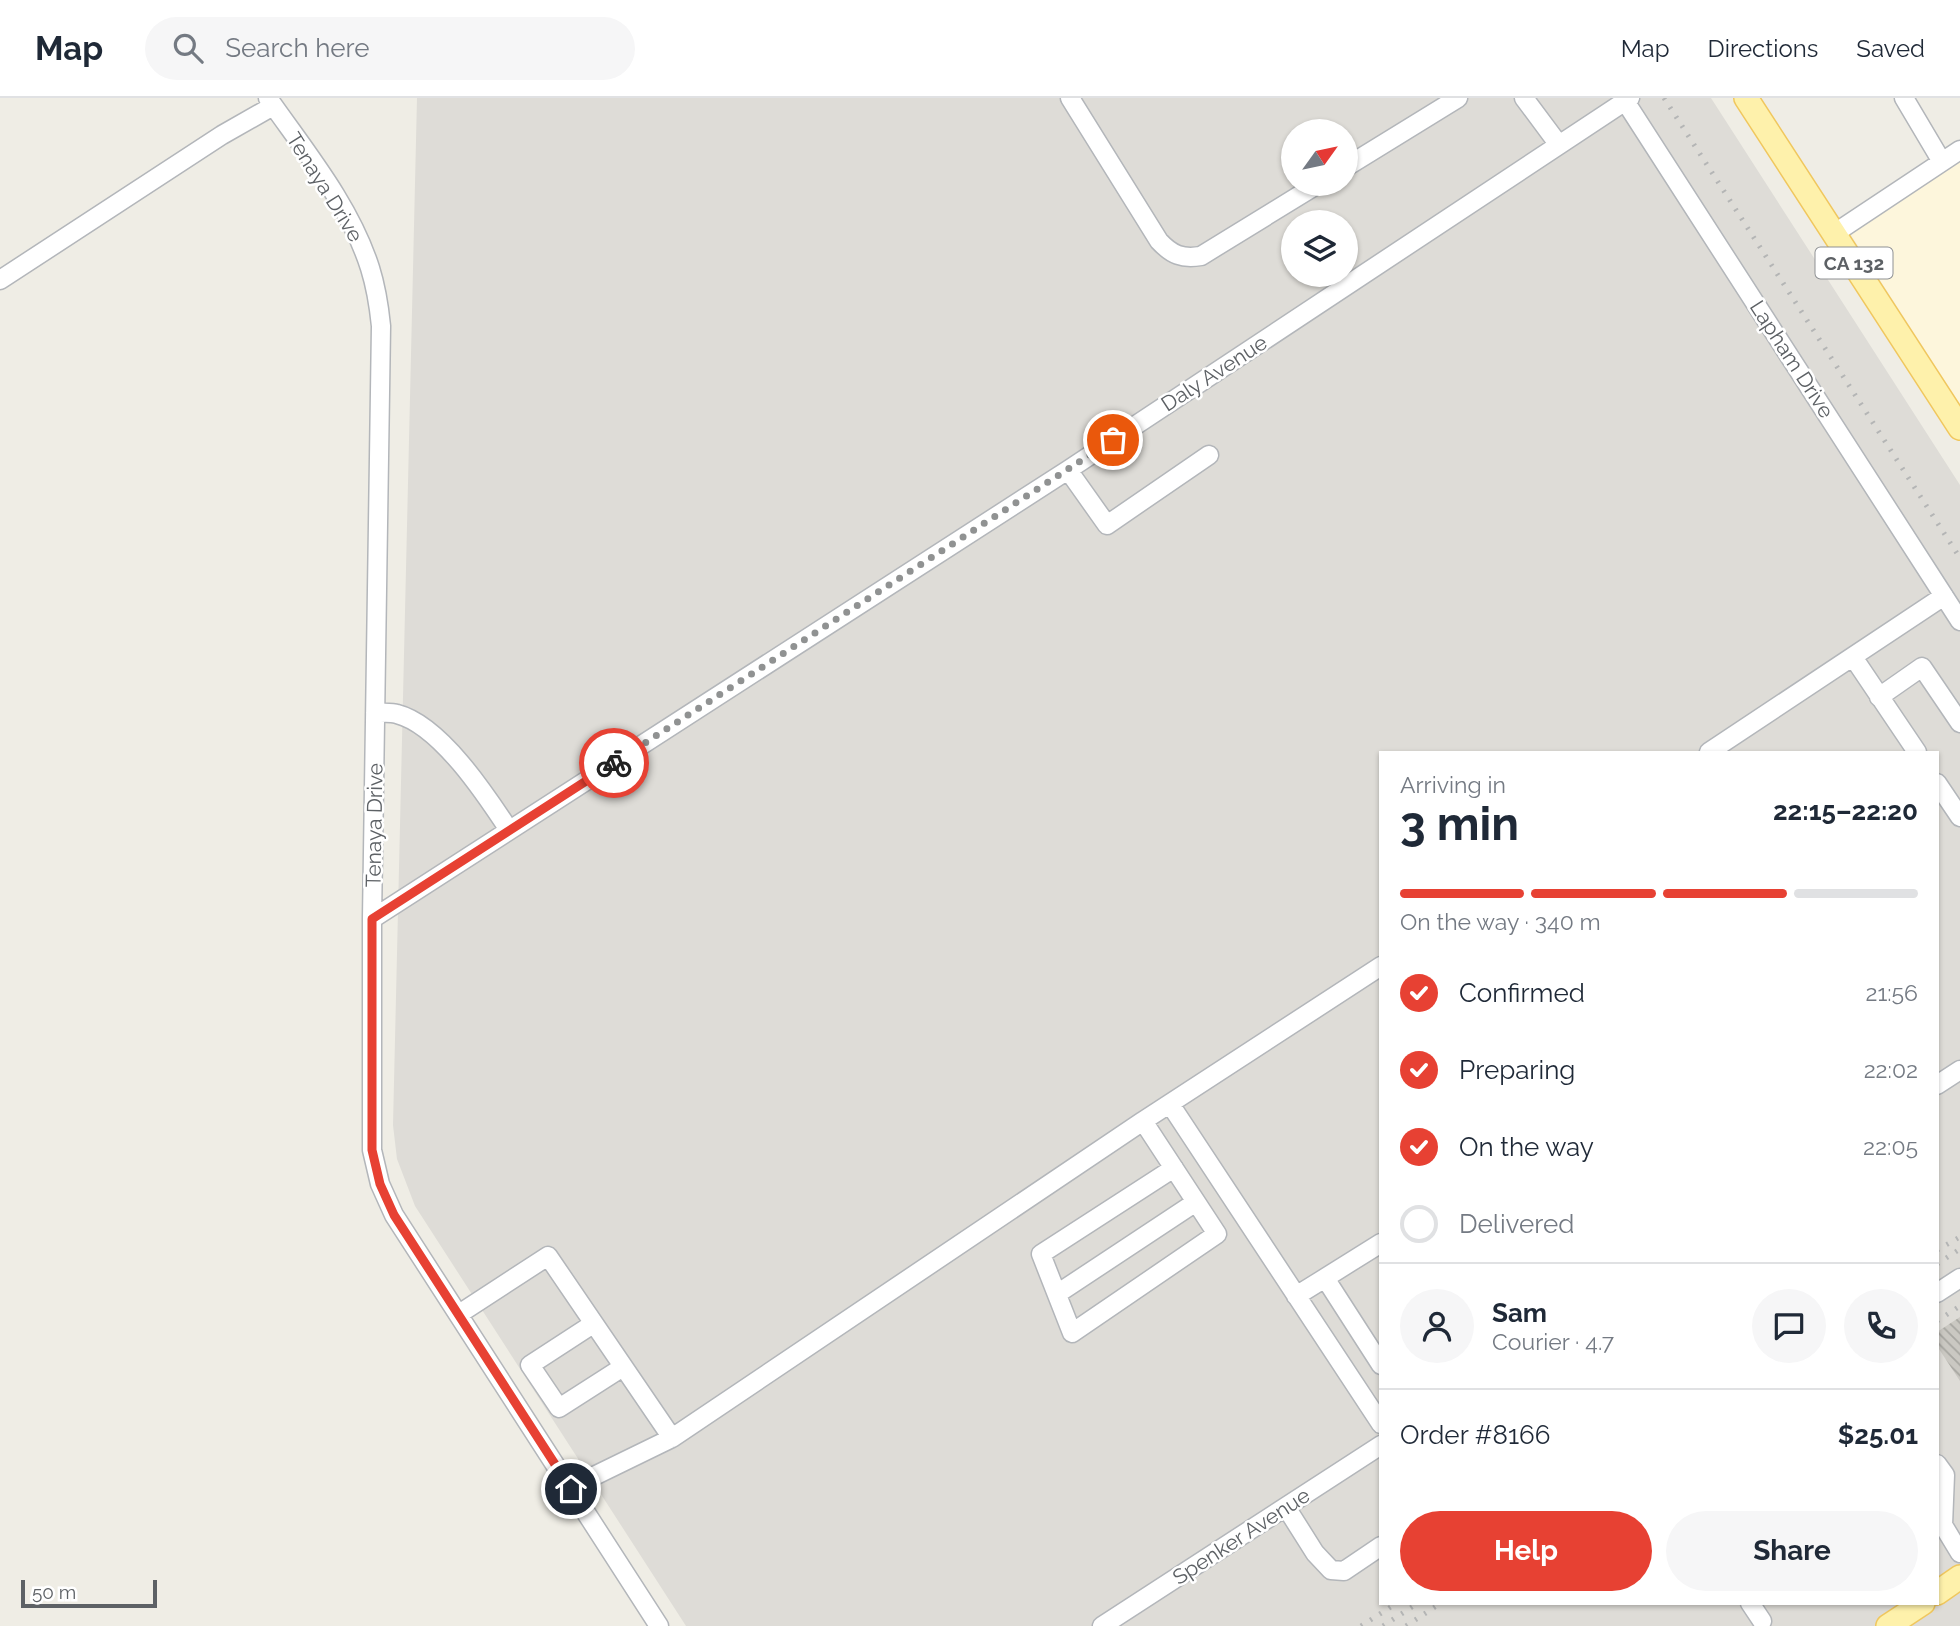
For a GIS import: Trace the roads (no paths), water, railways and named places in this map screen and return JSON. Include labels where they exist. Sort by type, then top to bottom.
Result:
[{"type":"main road","name":"CA 132","points":[[1746,98],[1960,428]]},
{"type":"main road","points":[[1939,1592],[1960,1577]]},
{"type":"street","points":[[1070,98],[1159,241],[1170,253],[1186,259],[1201,256],[1298,196]]},
{"type":"street","points":[[1358,160],[1458,98]]},
{"type":"street","points":[[1524,98],[1559,145]]},
{"type":"street","points":[[1904,98],[1942,162]]},
{"type":"street","name":"Daly Avenue","points":[[372,919],[1068,470],[1626,99]]},
{"type":"street","name":"Lapham Drive","points":[[1626,99],[1960,621]]},
{"type":"street","points":[[0,280],[271,102]]},
{"type":"street","name":"Tenaya Drive","points":[[271,102],[339,202],[357,234],[378,299],[382,348],[372,919],[372,1150],[380,1184],[394,1215],[659,1626]]},
{"type":"street","points":[[1835,233],[1960,150]]},
{"type":"street","points":[[1068,470],[1107,525],[1209,455]]},
{"type":"street","points":[[1711,751],[1944,596]]},
{"type":"street","points":[[1853,657],[1916,751]]},
{"type":"street","points":[[1879,697],[1922,667],[1960,723]]},
{"type":"street","points":[[375,713],[397,714],[423,726],[443,744],[485,793],[509,830]]},
{"type":"street","points":[[1939,786],[1960,817]]},
{"type":"street","points":[[571,1489],[592,1476],[672,1438],[1143,1121],[1379,967]]},
{"type":"street","points":[[1939,1084],[1960,1070]]},
{"type":"street","points":[[1170,1104],[1379,1421]]},
{"type":"street","points":[[1143,1121],[1174,1168],[1217,1234],[1072,1334],[1041,1254],[1174,1168]]},
{"type":"street","points":[[1056,1294],[1196,1202]]},
{"type":"street","points":[[1296,1296],[1379,1244]]},
{"type":"street","points":[[459,1314],[548,1256],[672,1438]]},
{"type":"street","points":[[1325,1278],[1379,1362]]},
{"type":"street","points":[[1939,1292],[1960,1278]]},
{"type":"street","points":[[593,1324],[530,1365],[559,1408],[623,1367]]},
{"type":"street","name":"Spenker Avenue","points":[[1102,1626],[1379,1447]]},
{"type":"street","points":[[1939,1467],[1944,1475],[1942,1525],[1960,1553]]},
{"type":"street","points":[[1286,1507],[1315,1553],[1331,1570],[1344,1571],[1379,1547]]},
{"type":"street","points":[[1752,1605],[1760,1624]]},
{"type":"railway","points":[[1664,98],[1960,558]]},
{"type":"railway","points":[[1939,1249],[1960,1237]]},
{"type":"railway","points":[[1939,1263],[1960,1249]]},
{"type":"railway","points":[[1939,1320],[1960,1306]]},
{"type":"railway","points":[[1361,1626],[1394,1605]]},
{"type":"railway","points":[[1383,1626],[1415,1605]]},
{"type":"railway","points":[[1406,1626],[1438,1605]]}]
